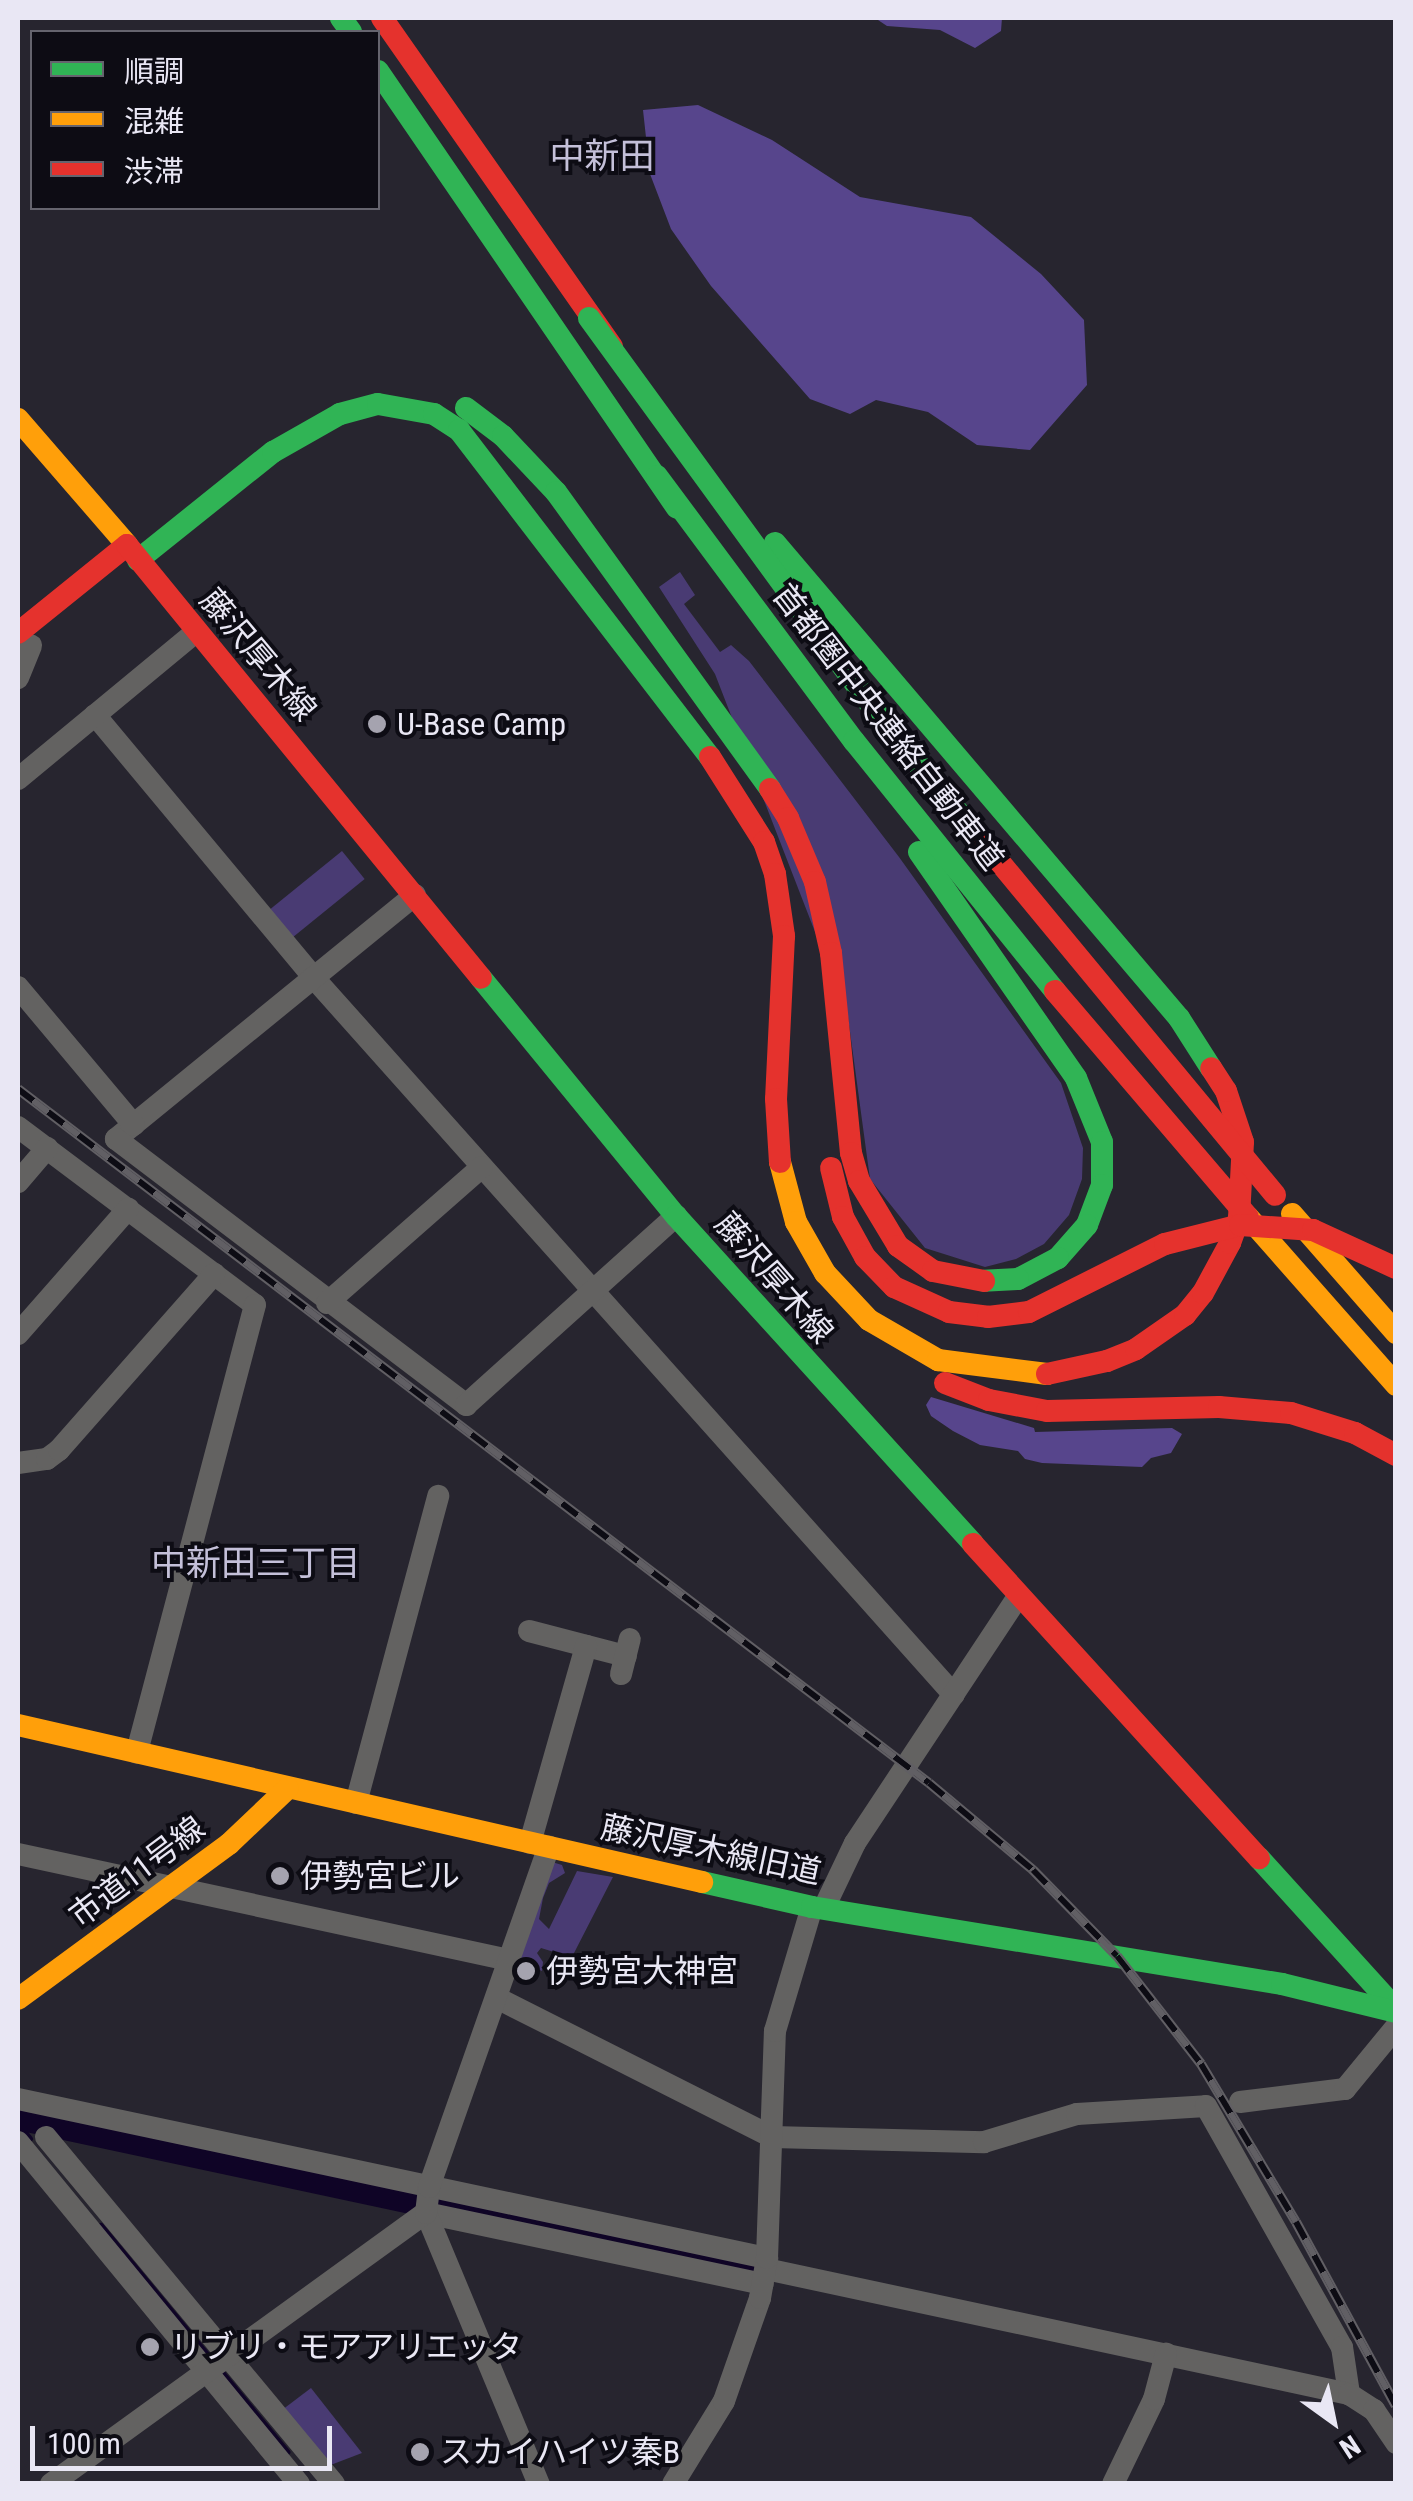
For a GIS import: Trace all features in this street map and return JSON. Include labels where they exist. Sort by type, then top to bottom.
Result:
[{"type":"main road","name":"首都圏中央連絡自動車道","points":[[382,18],[589,318],[884,723],[1210,1120],[1396,1333]]},
{"type":"main road","name":"首都圏中央連絡自動車道","points":[[380,74],[657,476],[854,741],[1012,940],[1396,1385]]},
{"type":"main road","points":[[589,318],[830,610],[1115,942],[1212,1064],[1243,1142],[1239,1218],[1219,1269],[1194,1304],[1161,1334],[1107,1361],[1051,1374],[993,1373],[938,1360],[869,1320],[825,1273]]},
{"type":"main road","points":[[22,644],[132,553],[232,458],[324,398],[358,387],[394,384],[438,393],[470,411],[503,436],[556,492],[763,776],[803,850],[831,953],[851,1153],[870,1206],[898,1246],[932,1271],[974,1282],[1018,1279],[1040,1270],[1074,1243],[1097,1205],[1102,1185],[1102,1142],[1088,1100],[1062,1055],[715,570],[657,476]]},
{"type":"main road","points":[[132,553],[261,461],[340,414],[378,404],[406,406],[434,414],[459,430],[724,774],[764,842],[776,874],[784,936],[776,1099],[780,1164],[796,1222],[825,1273],[867,1330],[913,1367],[1018,1408],[1078,1414],[1219,1407],[1290,1413],[1355,1433],[1396,1455]]},
{"type":"main road","name":"藤沢厚木線","points":[[18,418],[415,895],[568,1090],[676,1216],[1396,2011]]},
{"type":"main road","points":[[831,953],[828,1140],[843,1218],[879,1274],[912,1298],[949,1312],[988,1318],[1029,1312],[1165,1244],[1240,1226],[1313,1230],[1352,1244],[1396,1268]]},
{"type":"main road","name":"藤沢厚木線旧道","points":[[18,1725],[818,1908],[1282,1984],[1396,2011]]},
{"type":"main road","name":"市道11号線","points":[[18,2000],[174,1887],[274,1806],[288,1788]]},
{"type":"street","points":[[18,779],[196,631]]},
{"type":"street","points":[[18,678],[22,644]]},
{"type":"street","points":[[94,715],[313,976],[954,1695]]},
{"type":"street","points":[[415,895],[116,1139],[466,1405],[676,1216]]},
{"type":"street","points":[[18,987],[134,1125]]},
{"type":"street","points":[[18,1127],[255,1305],[137,1753]]},
{"type":"street","points":[[18,1182],[46,1148]]},
{"type":"street","points":[[327,1303],[482,1167]]},
{"type":"street","points":[[18,1334],[128,1209]]},
{"type":"street","points":[[18,1463],[47,1459],[59,1450],[214,1274]]},
{"type":"street","points":[[356,1804],[438,1496]]},
{"type":"street","points":[[673,2484],[724,2401],[751,2332],[765,2271],[775,2031],[818,1908],[855,1843],[1020,1595]]},
{"type":"street","points":[[529,1630],[626,1656]]},
{"type":"street","points":[[51,2484],[218,2365],[428,2200],[508,1960],[586,1646]]},
{"type":"street","points":[[18,1854],[508,1960]]},
{"type":"street","points":[[497,1998],[772,2137],[984,2142],[1078,2114],[1206,2106],[1342,2348],[1349,2394]]},
{"type":"street","points":[[1240,2102],[1345,2089],[1396,2027]]},
{"type":"street","points":[[18,2099],[428,2200],[1349,2394],[1374,2410],[1396,2443]]},
{"type":"street","points":[[46,2137],[218,2365],[299,2484]]},
{"type":"street","points":[[18,2142],[218,2365],[334,2484]]},
{"type":"street","points":[[428,2200],[539,2484]]},
{"type":"street","points":[[1114,2484],[1154,2400],[1166,2354]]},
{"type":"shaded area","points":[[875,18],[1002,18],[1001,31],[975,48],[940,30],[887,26]]},
{"type":"shaded area","points":[[698,105],[772,140],[860,197],[971,217],[1041,274],[1084,320],[1087,385],[1030,450],[977,445],[928,412],[876,400],[850,414],[810,399],[711,286],[671,229],[650,174],[643,110]]},
{"type":"shaded area","points":[[680,572],[695,595],[684,604],[720,652],[731,645],[749,661],[899,857],[1061,1083],[1083,1148],[1082,1179],[1069,1215],[1044,1244],[1016,1259],[985,1267],[925,1248],[870,1179],[848,1017],[715,674],[659,587]]},
{"type":"shaded area","points":[[342,851],[365,879],[288,941],[266,913]]},
{"type":"shaded area","points":[[931,1397],[1034,1428],[1035,1432],[1172,1428],[1182,1434],[1171,1453],[1151,1458],[1142,1467],[1042,1463],[1025,1459],[1018,1451],[980,1445],[953,1431],[931,1416],[926,1405]]},
{"type":"shaded area","points":[[552,1862],[562,1865],[565,1873],[549,1883],[543,1898],[539,1919],[549,1929],[577,1871],[613,1877],[573,1955],[567,1953],[557,1965],[554,1952],[541,1948],[537,1953],[543,1962],[542,1971],[517,1960]]},
{"type":"shaded area","points":[[311,2388],[362,2453],[328,2466],[282,2410]]},
{"type":"waterway","points":[[18,2111],[748,2267]]},
{"type":"waterway","points":[[18,2124],[30,2139]]},
{"type":"waterway","points":[[101,2226],[287,2452]]},
{"type":"railway","points":[[18,1089],[929,1783],[1033,1870],[1117,1956],[1201,2064],[1296,2222],[1396,2406]]},
{"type":"traffic: fast","points":[[341,18],[350,30]]},
{"type":"traffic: fast","points":[[380,74],[677,508]]},
{"type":"traffic: fast","points":[[589,318],[884,723],[969,825]]},
{"type":"traffic: fast","points":[[138,560],[273,452],[340,414],[378,404],[434,414],[459,430],[710,757]]},
{"type":"traffic: fast","points":[[466,408],[503,436],[556,492],[770,789]]},
{"type":"traffic: fast","points":[[657,476],[854,741],[1055,991]]},
{"type":"traffic: fast","points":[[775,543],[1179,1018],[1211,1068]]},
{"type":"traffic: fast","points":[[919,852],[1076,1078],[1102,1142],[1102,1185],[1087,1225],[1058,1258],[1018,1279],[984,1281]]},
{"type":"traffic: fast","points":[[481,978],[676,1216],[973,1544]]},
{"type":"traffic: fast","points":[[1259,1858],[1396,2009]]},
{"type":"traffic: fast","points":[[702,1882],[812,1907],[1282,1984],[1396,2012]]},
{"type":"traffic: slow","points":[[18,419],[127,545]]},
{"type":"traffic: slow","points":[[780,1162],[796,1222],[825,1273],[869,1320],[938,1360],[1047,1374]]},
{"type":"traffic: slow","points":[[1292,1214],[1396,1333]]},
{"type":"traffic: slow","points":[[1248,1217],[1396,1385]]},
{"type":"traffic: slow","points":[[18,1725],[702,1882]]},
{"type":"traffic: slow","points":[[18,1999],[229,1844],[288,1788]]},
{"type":"traffic: jam","points":[[382,18],[612,346]]},
{"type":"traffic: jam","points":[[18,633],[127,545],[481,978]]},
{"type":"traffic: jam","points":[[710,757],[764,842],[775,874],[784,936],[776,1099],[780,1162]]},
{"type":"traffic: jam","points":[[770,789],[788,818],[815,882],[831,953],[851,1153],[859,1181],[898,1246],[933,1271],[984,1281]]},
{"type":"traffic: jam","points":[[969,825],[1275,1195]]},
{"type":"traffic: jam","points":[[1055,991],[1248,1217]]},
{"type":"traffic: jam","points":[[1047,1374],[1107,1361],[1136,1349],[1185,1315],[1203,1293],[1230,1243],[1239,1218],[1243,1142],[1226,1091],[1211,1068]]},
{"type":"traffic: jam","points":[[831,1168],[843,1217],[865,1257],[894,1287],[949,1312]]},
{"type":"traffic: jam","points":[[949,1312],[988,1317],[1029,1312],[1165,1244],[1240,1225],[1313,1230],[1396,1268]]},
{"type":"traffic: jam","points":[[945,1383],[989,1400],[1047,1411],[1219,1407],[1291,1413],[1355,1433],[1396,1455]]},
{"type":"traffic: jam","points":[[973,1544],[1259,1858]]},
{"type":"place","name":"U-Base Camp","points":[[377,724]]},
{"type":"place","name":"伊勢宮ビル","points":[[280,1876]]},
{"type":"place","name":"伊勢宮大神宮","points":[[526,1971]]},
{"type":"place","name":"リブリ・モアアリエッタ","points":[[150,2347]]},
{"type":"place","name":"スカイハイツ秦B","points":[[420,2452]]},
{"type":"district","name":"中新田","points":[[602,157]]},
{"type":"district","name":"中新田三丁目","points":[[256,1564]]}]
